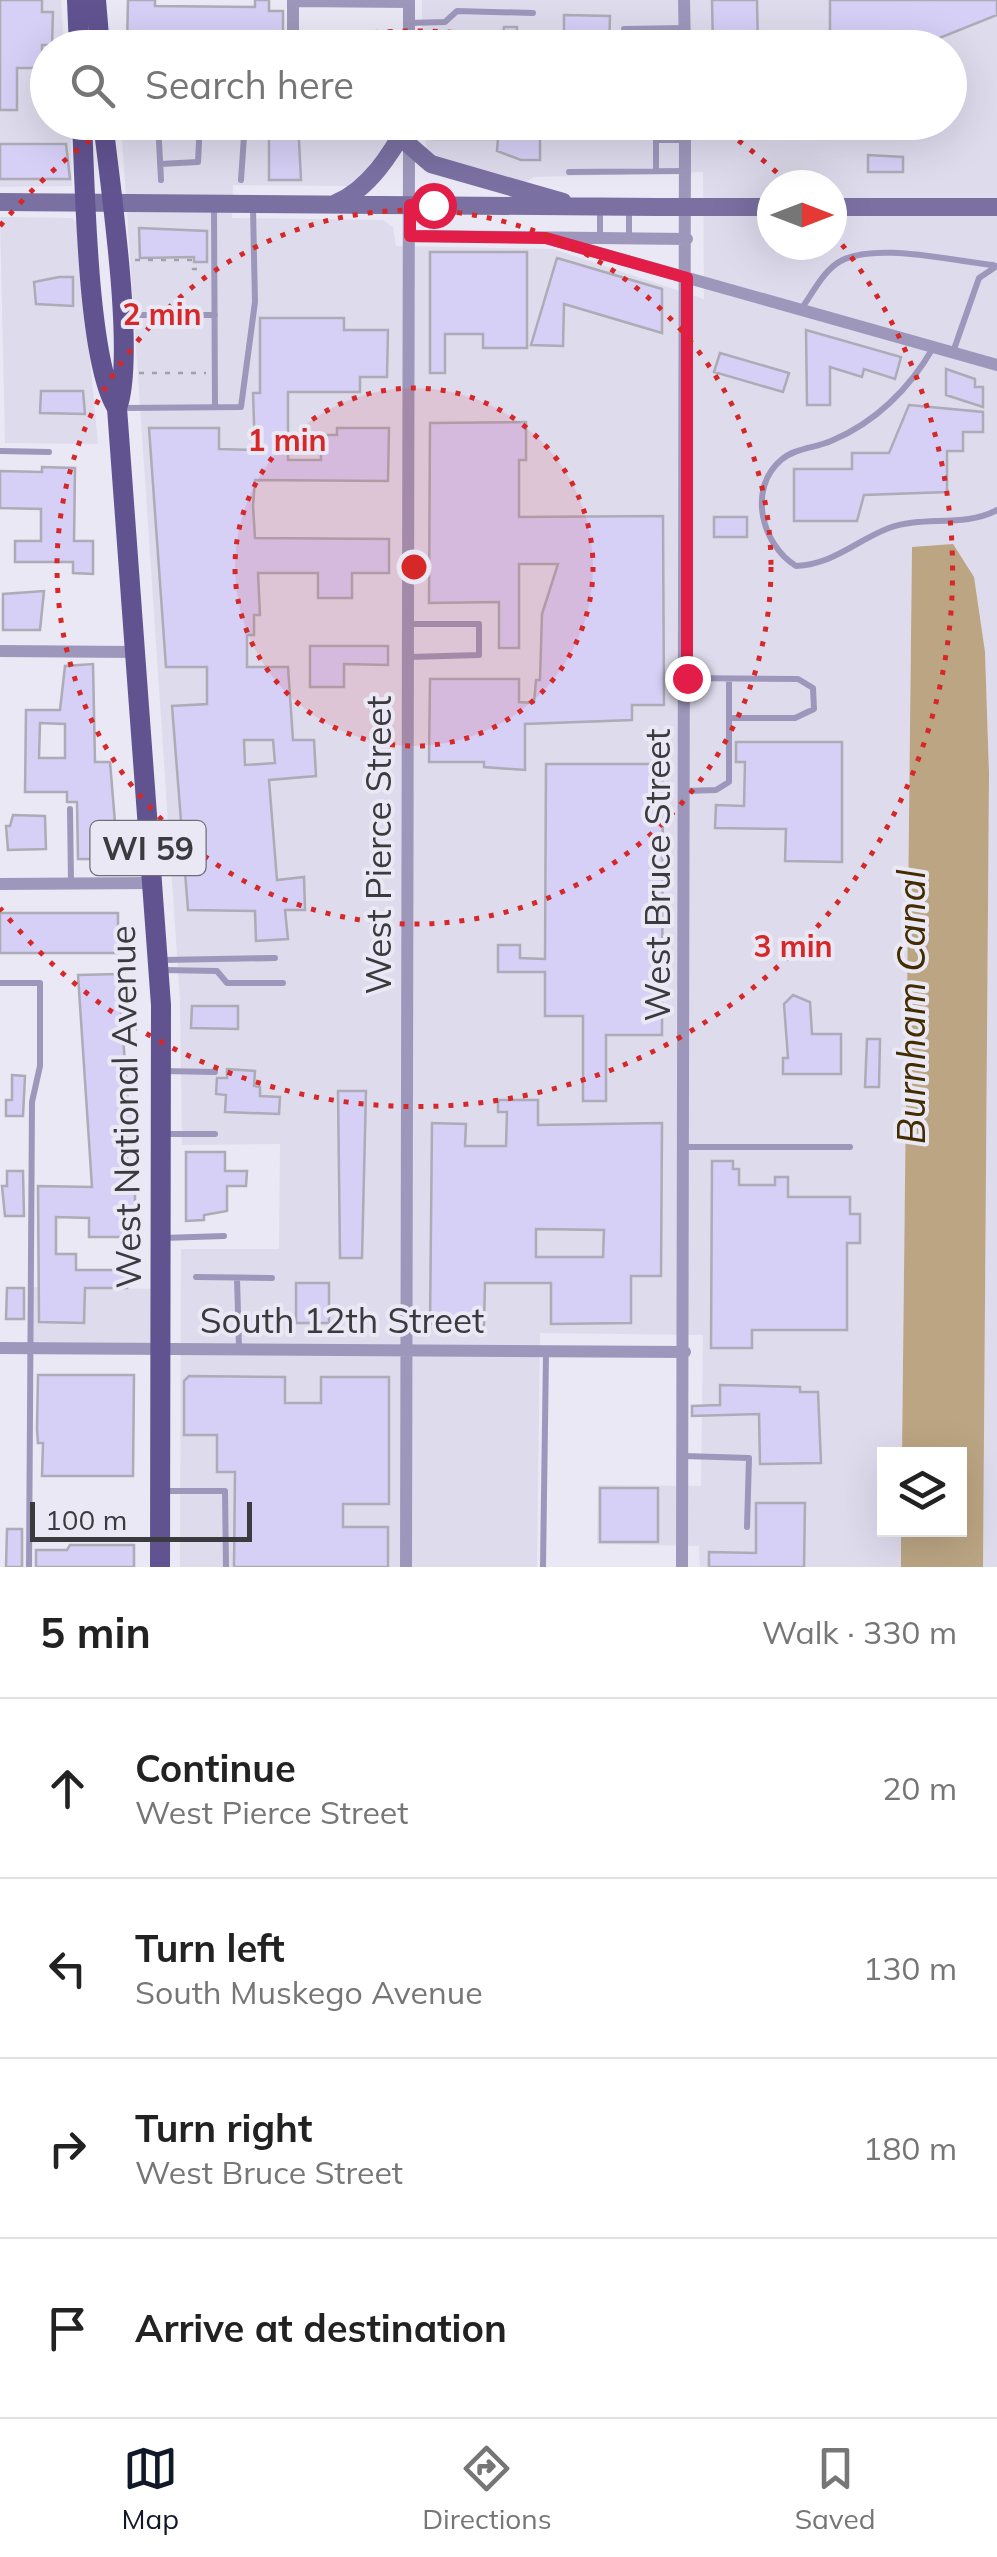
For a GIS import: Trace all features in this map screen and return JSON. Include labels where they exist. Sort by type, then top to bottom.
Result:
[{"type":"main road","points":[[76,0],[78,30]]},
{"type":"main road","points":[[96,0],[98,30]]},
{"type":"main road","name":"West National Avenue","points":[[83,140],[95,315],[106,392],[117,408]]},
{"type":"main road","name":"West National Avenue","points":[[104,140],[122,315],[124,388],[117,408],[162,1071],[160,1567]]},
{"type":"main road","points":[[331,205],[352,196],[396,140]]},
{"type":"main road","points":[[409,145],[421,160],[578,207]]},
{"type":"main road","points":[[0,202],[112,206],[757,207]]},
{"type":"main road","points":[[847,207],[997,207]]},
{"type":"main road","points":[[95,315],[122,315]]},
{"type":"street","points":[[293,30],[293,0],[409,1],[409,30]]},
{"type":"street","points":[[684,0],[684,28]]},
{"type":"street","name":"West Pierce Street","points":[[406,1567],[409,140]]},
{"type":"street","name":"West Bruce Street","points":[[682,1567],[686,140]]},
{"type":"street","points":[[410,236],[686,239]]},
{"type":"street","points":[[546,238],[997,364]]},
{"type":"street","points":[[0,651],[134,652]]},
{"type":"street","points":[[0,884],[151,883]]},
{"type":"street","name":"South 12th Street","points":[[0,1348],[684,1352]]},
{"type":"lane","points":[[409,23],[445,22],[457,11],[532,13]]},
{"type":"lane","points":[[624,29],[684,28]]},
{"type":"lane","points":[[159,140],[160,180]]},
{"type":"lane","points":[[160,164],[198,162],[199,140]]},
{"type":"lane","points":[[241,180],[244,140]]},
{"type":"lane","points":[[656,171],[656,140],[686,140]]},
{"type":"lane","points":[[569,172],[686,171]]},
{"type":"lane","points":[[214,206],[215,407]]},
{"type":"lane","points":[[117,408],[242,406],[256,302],[253,206]]},
{"type":"lane","points":[[629,209],[629,238]]},
{"type":"lane","points":[[600,211],[600,238]]},
{"type":"lane","points":[[802,310],[831,266],[847,256],[880,252],[995,266]]},
{"type":"lane","points":[[953,352],[979,278],[995,266]]},
{"type":"lane","points":[[122,315],[215,315]]},
{"type":"lane","points":[[934,347],[913,380],[868,420],[828,442],[793,452],[772,469],[764,482],[766,532],[779,556],[796,566],[816,565],[890,527],[958,521],[997,510]]},
{"type":"lane","points":[[0,451],[49,452]]},
{"type":"lane","points":[[408,624],[479,624],[479,655],[408,657]]},
{"type":"lane","points":[[687,678],[806,680],[814,688],[815,704],[803,717],[729,718]]},
{"type":"lane","points":[[687,791],[716,790],[728,782],[728,678]]},
{"type":"lane","points":[[70,809],[71,884]]},
{"type":"lane","points":[[157,965],[276,958]]},
{"type":"lane","points":[[157,965],[217,970],[226,982],[283,983]]},
{"type":"lane","points":[[0,983],[40,983],[40,1066],[32,1102],[28,1567]]},
{"type":"lane","points":[[162,1071],[215,1072]]},
{"type":"lane","points":[[161,1134],[215,1134]]},
{"type":"lane","points":[[686,1148],[850,1147]]},
{"type":"lane","points":[[162,1238],[224,1236]]},
{"type":"lane","points":[[196,1277],[272,1278]]},
{"type":"lane","points":[[237,1278],[239,1349]]},
{"type":"lane","points":[[544,1567],[546,1350]]},
{"type":"lane","points":[[684,1456],[749,1458],[747,1527]]},
{"type":"lane","points":[[160,1491],[225,1491],[226,1567]]},
{"type":"path","points":[[132,260],[192,260],[193,269],[198,269]]},
{"type":"path","points":[[138,374],[215,373]]},
{"type":"shaded area","points":[[0,0],[61,0],[63,30],[30,30],[30,140],[71,140],[72,186],[0,187]]},
{"type":"shaded area","points":[[422,0],[997,0],[997,1567],[983,1567],[989,773],[985,652],[912,547],[902,1447],[877,1447],[877,1537],[901,1537],[901,1567],[700,1567],[699,1546],[597,1544],[598,1485],[701,1486],[703,1335],[540,1333],[537,1567],[180,1567],[181,1249],[279,1249],[280,1144],[182,1145],[180,1000],[122,140],[390,140],[352,186],[233,185],[232,218],[383,220],[393,227],[396,246],[553,249],[704,299],[703,172],[534,177],[526,182],[439,159],[427,150],[426,140],[967,140],[967,30],[422,30]]},
{"type":"shaded area","points":[[0,217],[72,218],[77,223],[98,444],[5,443]]},
{"type":"shaded area","points":[[30,1287],[161,1289],[161,1349],[29,1348]]},
{"type":"water","name":"Burnham Canal","points":[[953,544],[974,577],[985,652],[989,773],[983,1567],[901,1567],[901,1537],[967,1537],[967,1447],[902,1447],[912,547]]},
{"type":"building","points":[[0,0],[42,0],[42,12],[53,12],[52,30],[30,30],[30,68],[17,68],[17,110],[0,110]]},
{"type":"building","points":[[128,0],[155,0],[155,6],[255,7],[255,0],[269,0],[269,11],[283,11],[283,30],[127,30]]},
{"type":"building","points":[[712,0],[757,0],[758,30],[713,30]]},
{"type":"building","points":[[830,0],[997,0],[997,15],[960,30],[830,30]]},
{"type":"building","points":[[564,15],[610,16],[610,30],[564,30]]},
{"type":"building","points":[[269,140],[299,140],[301,180],[269,180]]},
{"type":"building","points":[[498,140],[540,140],[540,160],[521,160],[497,151]]},
{"type":"building","points":[[0,144],[66,144],[70,179],[0,179]]},
{"type":"building","points":[[868,155],[903,157],[903,172],[868,172]]},
{"type":"building","points":[[139,228],[207,231],[207,262],[194,262],[194,257],[140,258]]},
{"type":"building","points":[[430,252],[527,252],[527,348],[483,348],[483,334],[445,334],[445,373],[430,373]]},
{"type":"building","points":[[557,258],[662,289],[662,333],[564,304],[563,346],[531,345]]},
{"type":"building","points":[[73,277],[73,306],[36,304],[34,282]]},
{"type":"building","points":[[260,318],[344,318],[344,330],[388,330],[387,377],[360,377],[360,392],[288,392],[288,460],[321,460],[321,435],[337,435],[337,428],[389,428],[388,481],[255,480],[255,538],[389,539],[389,573],[352,573],[352,598],[318,598],[318,573],[258,573],[260,615],[254,615],[254,635],[247,635],[247,667],[288,667],[293,740],[314,740],[316,776],[269,780],[277,880],[304,877],[305,910],[285,910],[288,939],[256,941],[255,911],[188,910],[172,706],[207,704],[207,667],[166,667],[149,428],[219,428],[219,449],[255,450],[253,393],[260,393]],"holes":[[[244,740],[273,740],[275,763],[245,765]]]},
{"type":"building","points":[[806,330],[901,357],[895,379],[864,369],[862,377],[830,367],[830,405],[807,405]]},
{"type":"building","points":[[720,353],[789,373],[783,392],[714,372]]},
{"type":"building","points":[[946,369],[975,379],[975,387],[983,387],[983,407],[946,395]]},
{"type":"building","points":[[41,391],[83,391],[85,414],[40,413]]},
{"type":"building","points":[[909,405],[983,412],[983,432],[963,432],[963,451],[947,451],[947,492],[864,495],[857,521],[794,521],[794,469],[852,469],[852,453],[889,453]]},
{"type":"building","points":[[526,422],[526,460],[519,460],[519,517],[663,516],[664,705],[632,705],[632,720],[525,724],[525,770],[484,767],[484,762],[429,762],[430,679],[519,679],[519,702],[534,703],[536,680],[540,680],[542,614],[558,564],[519,564],[519,648],[499,648],[499,602],[429,603],[430,423]]},
{"type":"building","points":[[42,467],[75,468],[74,541],[93,541],[93,574],[73,573],[73,562],[15,562],[15,541],[41,541],[41,509],[0,508],[0,471],[42,472]]},
{"type":"building","points":[[714,517],[747,517],[747,537],[714,537]]},
{"type":"building","points":[[44,591],[40,630],[3,630],[3,594]]},
{"type":"building","points":[[310,646],[388,646],[388,665],[344,664],[344,687],[310,687]]},
{"type":"building","points":[[93,664],[95,762],[110,762],[118,859],[78,859],[77,802],[67,802],[67,792],[25,792],[26,710],[60,710],[65,666]],"holes":[[[40,723],[65,724],[65,758],[39,758]]]},
{"type":"building","points":[[736,742],[842,742],[842,862],[785,861],[786,829],[715,828],[716,805],[744,806],[745,762],[736,762]]},
{"type":"building","points":[[546,764],[663,764],[662,1035],[606,1035],[606,1101],[583,1101],[583,1016],[545,1016],[545,972],[498,972],[498,945],[520,945],[520,958],[545,959]]},
{"type":"building","points":[[13,815],[45,816],[46,849],[8,850],[6,826],[10,826]]},
{"type":"building","points":[[0,913],[118,913],[118,953],[0,953]]},
{"type":"building","points":[[118,974],[128,1100],[134,1100],[134,1152],[127,1152],[127,1187],[135,1187],[135,1218],[124,1218],[124,1237],[89,1237],[89,1218],[56,1217],[56,1254],[76,1254],[76,1270],[119,1270],[127,1274],[127,1288],[85,1288],[84,1323],[39,1322],[38,1186],[92,1187],[78,975]]},
{"type":"building","points":[[793,995],[810,1002],[812,1034],[841,1034],[841,1074],[783,1074],[783,1058],[788,1058],[784,1004]]},
{"type":"building","points":[[192,1006],[238,1006],[238,1029],[191,1028]]},
{"type":"building","points":[[867,1039],[880,1039],[879,1087],[865,1087]]},
{"type":"building","points":[[227,1069],[255,1071],[254,1086],[260,1087],[260,1096],[280,1097],[279,1114],[225,1112],[226,1095],[216,1094],[217,1078],[227,1078]]},
{"type":"building","points":[[12,1075],[25,1076],[23,1116],[6,1116],[6,1100],[12,1100]]},
{"type":"building","points":[[338,1091],[366,1091],[362,1258],[340,1258]]},
{"type":"building","points":[[498,1100],[538,1100],[538,1125],[662,1123],[661,1276],[631,1276],[631,1323],[551,1324],[551,1283],[485,1283],[484,1325],[430,1324],[432,1123],[466,1124],[465,1146],[506,1146],[507,1112],[498,1112]],"holes":[[[536,1229],[604,1230],[603,1257],[536,1257]]]},
{"type":"building","points":[[186,1152],[225,1152],[225,1171],[247,1171],[246,1186],[227,1186],[227,1211],[204,1215],[204,1220],[186,1221]]},
{"type":"building","points":[[712,1161],[733,1161],[733,1169],[739,1169],[739,1185],[775,1185],[775,1177],[788,1177],[788,1197],[850,1197],[850,1214],[860,1214],[860,1243],[847,1243],[847,1330],[752,1330],[752,1348],[711,1348]]},
{"type":"building","points":[[7,1171],[23,1171],[24,1216],[5,1216],[2,1186],[7,1186]]},
{"type":"building","points":[[296,1283],[329,1283],[329,1323],[296,1323]]},
{"type":"building","points":[[7,1288],[24,1288],[24,1319],[6,1319]]},
{"type":"building","points":[[38,1375],[134,1375],[133,1476],[42,1476],[43,1443],[38,1443],[37,1429]]},
{"type":"building","points":[[189,1376],[285,1377],[285,1403],[321,1403],[321,1377],[389,1377],[389,1504],[343,1504],[343,1527],[388,1527],[388,1567],[234,1567],[235,1472],[217,1472],[217,1435],[184,1435],[184,1381]]},
{"type":"building","points":[[720,1385],[800,1387],[800,1392],[818,1392],[821,1463],[760,1464],[759,1414],[692,1416],[692,1406],[720,1405]]},
{"type":"building","points":[[600,1488],[658,1488],[658,1542],[600,1542]]},
{"type":"building","points":[[756,1503],[805,1503],[804,1567],[709,1567],[709,1552],[756,1553]]},
{"type":"building","points":[[7,1529],[22,1529],[22,1567],[6,1567]]},
{"type":"building","points":[[70,1545],[134,1545],[134,1567],[36,1567],[36,1550],[67,1550]]},
{"type":"route","points":[[433,205],[410,205],[410,236],[546,238],[687,278],[687,678]]}]
